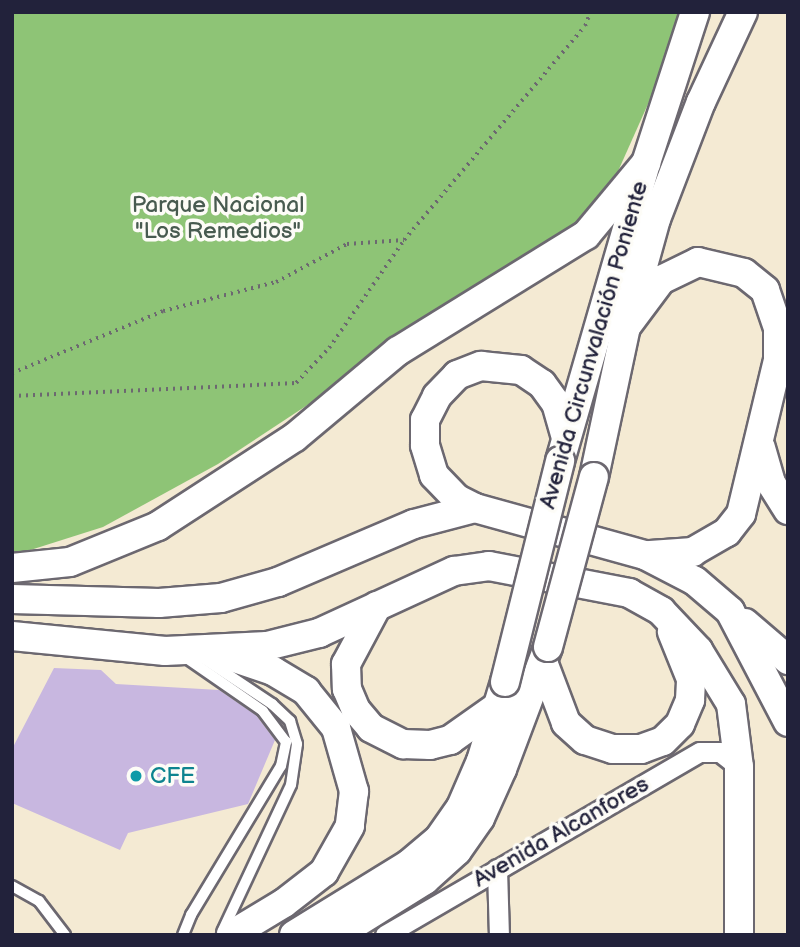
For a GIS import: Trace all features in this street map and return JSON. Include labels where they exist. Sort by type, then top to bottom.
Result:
[{"type":"main road","name":"Avenida Circunvalación Poniente","points":[[501,694],[563,449],[646,163],[695,12]]},
{"type":"main road","name":"Avenida Circunvalación Poniente","points":[[545,655],[594,477],[626,327],[656,219],[701,102],[743,12]]},
{"type":"main road","points":[[12,568],[69,562],[158,526],[295,438],[398,351],[586,235],[646,163]]},
{"type":"main road","points":[[626,327],[661,280],[698,262],[744,272],[765,290],[778,328],[778,360],[746,502],[727,532],[693,552],[645,555]]},
{"type":"main road","points":[[563,449],[556,403],[542,384],[521,370],[481,366],[457,375],[437,396],[425,420],[425,445],[434,475],[457,499],[475,508],[645,555],[695,580],[788,660]]},
{"type":"main road","points":[[760,445],[771,483],[788,510]]},
{"type":"main road","points":[[12,598],[159,603],[221,598],[278,582],[414,524],[475,508]]},
{"type":"main road","points":[[12,636],[192,650],[294,642],[454,571],[489,566],[589,582],[628,593],[661,611],[698,650],[726,693],[739,767],[739,935]]},
{"type":"main road","points":[[377,606],[346,664],[347,688],[355,710],[371,728],[403,744],[430,746],[450,740],[501,694]]},
{"type":"main road","points":[[545,655],[566,723],[585,740],[613,749],[641,750],[663,741],[680,724],[690,700],[691,679],[661,611]]},
{"type":"main road","points":[[730,611],[788,722]]},
{"type":"main road","points":[[192,650],[273,671],[306,691],[335,728],[354,791],[350,826],[324,872],[285,904],[231,935]]},
{"type":"main road","name":"Avenida Alcanfores","points":[[337,935],[425,880],[457,851],[480,818],[545,655]]},
{"type":"main road","points":[[294,935],[409,864],[438,840],[461,807],[501,694]]},
{"type":"street","name":"Avenida Alcanfores","points":[[385,935],[700,752],[720,752],[739,767]]},
{"type":"street","points":[[497,869],[499,935]]},
{"type":"lane","points":[[183,935],[191,915],[281,766],[286,742],[263,711],[192,650]]},
{"type":"lane","points":[[192,650],[272,704],[290,721],[297,744],[291,785],[221,935]]},
{"type":"lane","points":[[12,886],[39,901],[65,935]]},
{"type":"path","points":[[12,396],[296,383],[329,348],[404,240],[585,26],[590,12]]},
{"type":"path","points":[[12,372],[163,311],[276,282],[347,244],[404,240]]},
{"type":"green space","name":"Parque Nacional \"Los Remedios\"","points":[[12,12],[689,12],[611,187],[573,230],[218,464],[103,527],[21,553],[12,553]]},
{"type":"building","name":"CFE","points":[[54,668],[101,670],[116,684],[219,690],[256,715],[275,740],[248,804],[128,833],[120,850],[12,803],[12,749]]},
{"type":"place","name":"CFE","points":[[136,776]]}]
